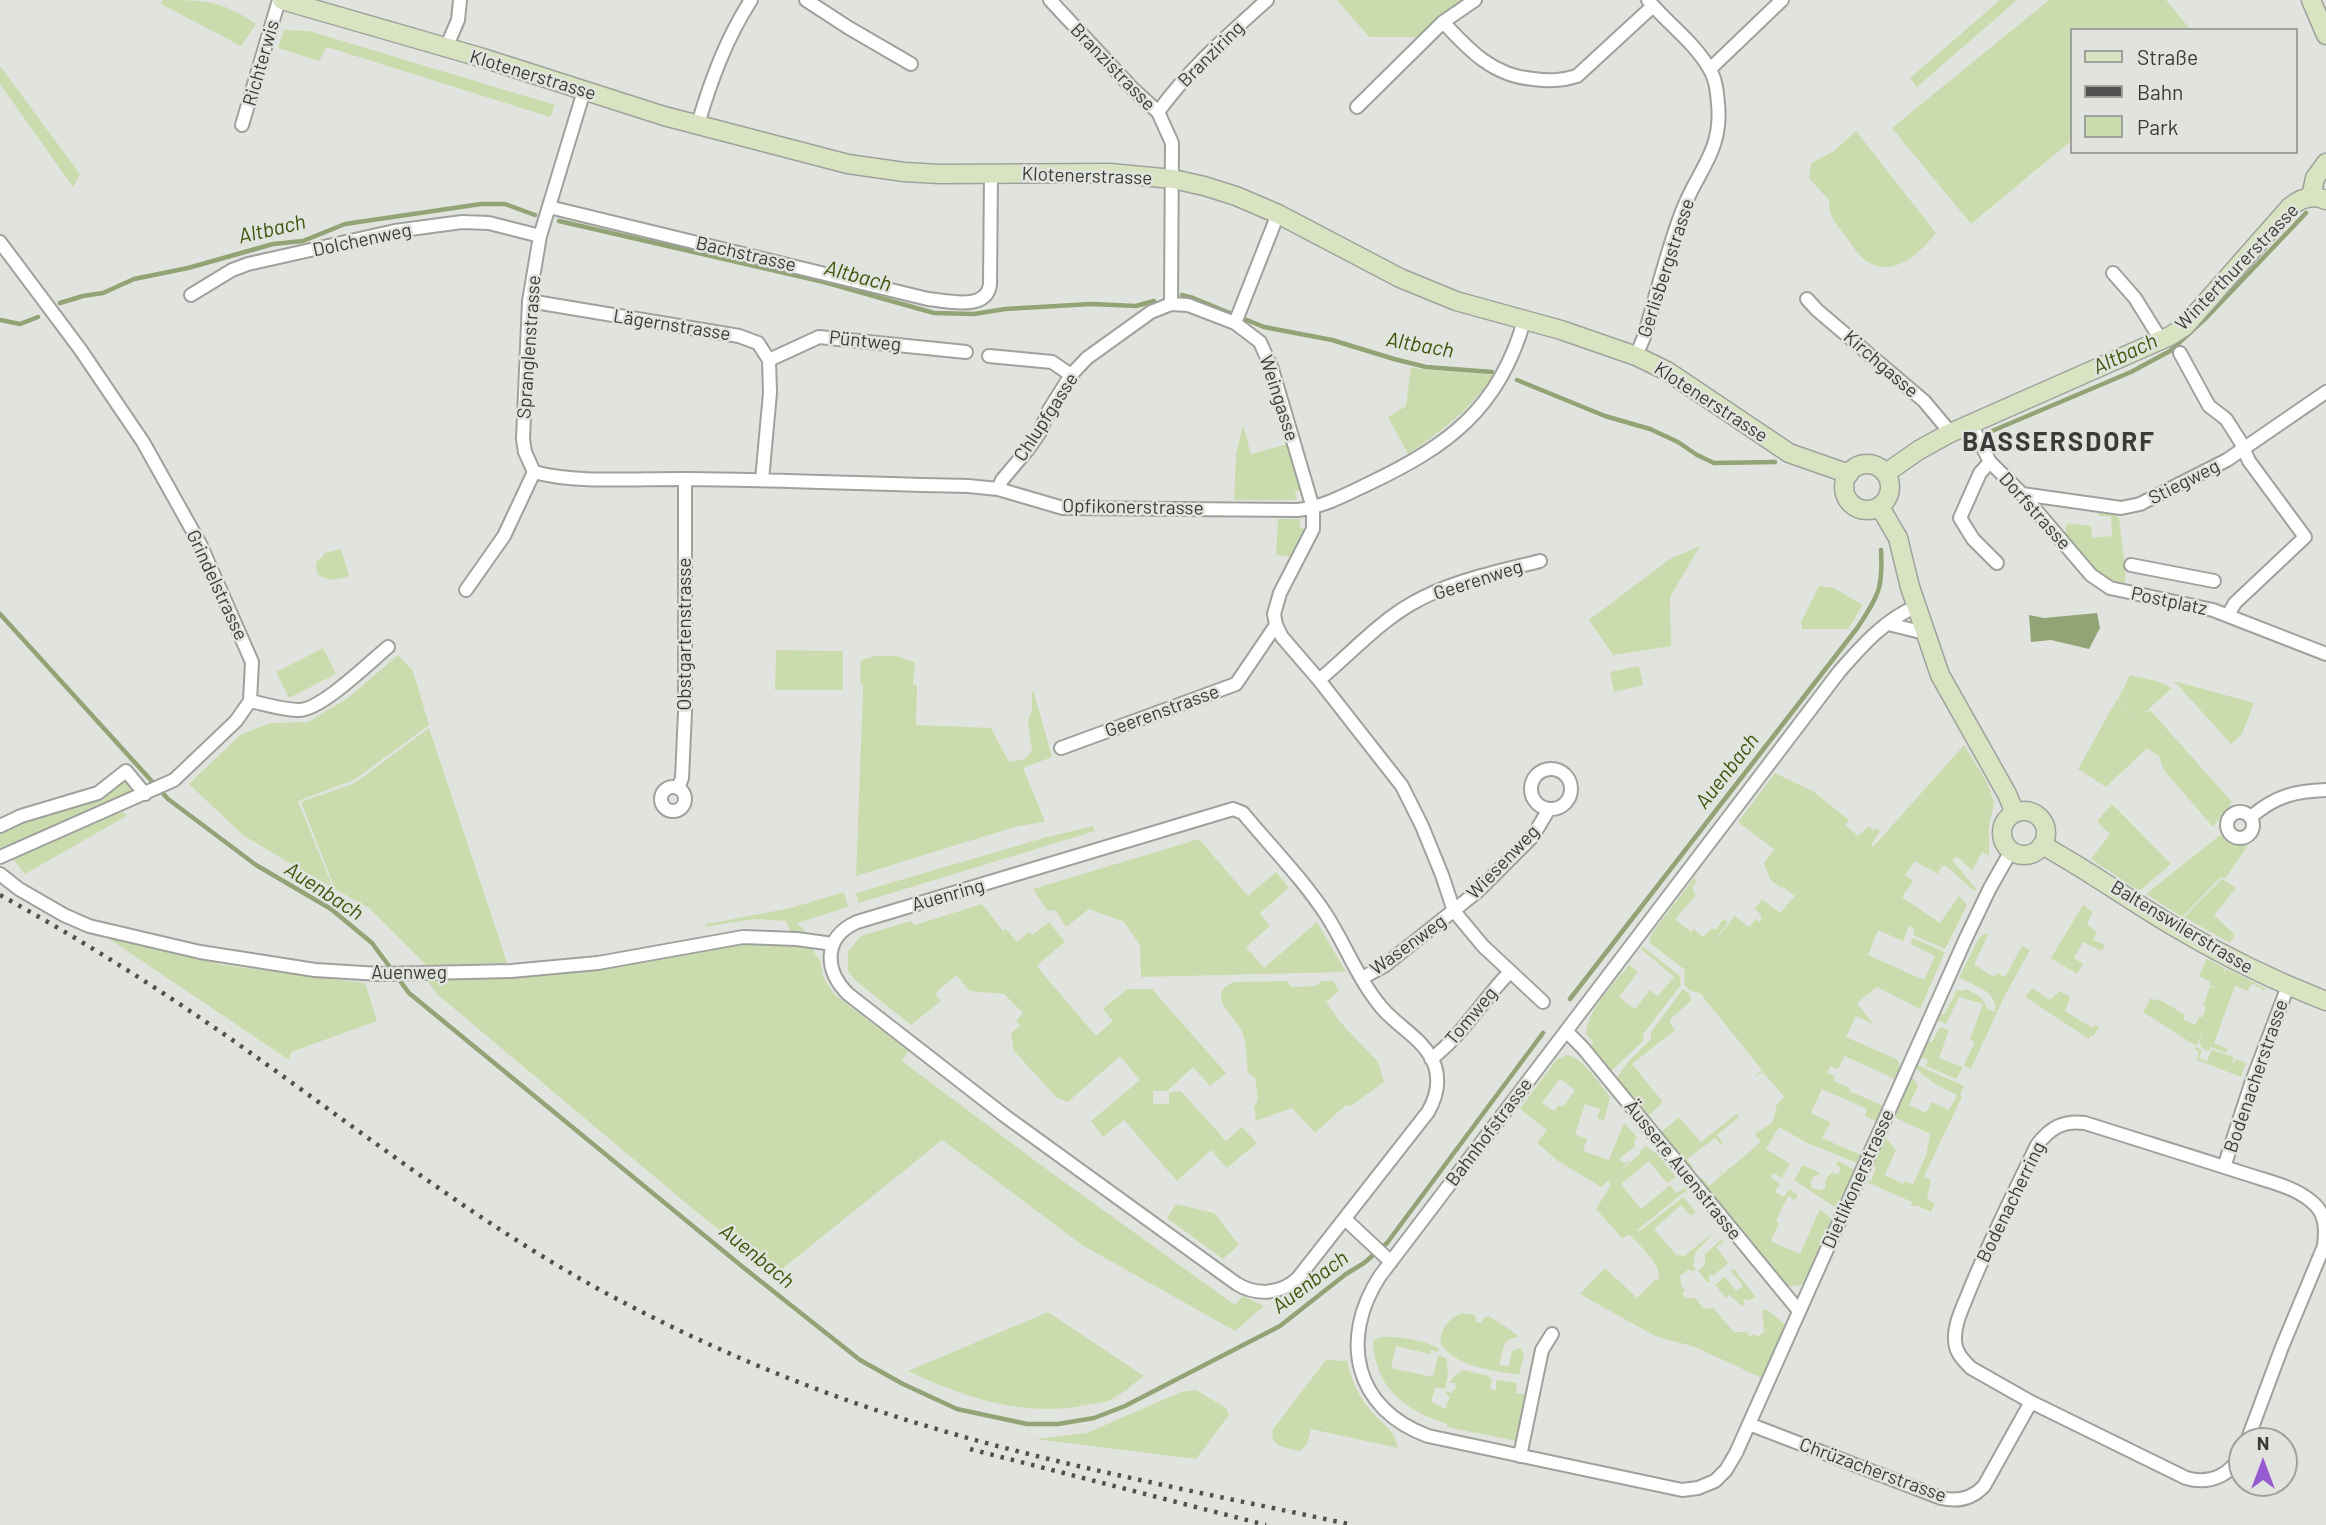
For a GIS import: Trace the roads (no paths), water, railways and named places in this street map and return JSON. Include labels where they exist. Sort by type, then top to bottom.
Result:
[{"type":"main road","name":"Klotenerstrasse","points":[[281,0],[698,124],[848,164],[904,172],[1110,173],[1173,179],[1236,196],[1278,214],[1399,278],[1456,301],[1636,356],[1678,378],[1789,453],[1849,474]]},
{"type":"main road","points":[[2311,0],[2326,35]]},
{"type":"main road","points":[[2318,198],[2315,178],[2326,163]]},
{"type":"main road","name":"Winterthurerstrasse","points":[[1886,473],[1948,434],[2161,341],[2184,327],[2290,207],[2298,200],[2318,198]]},
{"type":"main road","points":[[1867,464],[1881,468],[1886,473],[1891,487],[1890,494],[1880,507],[1867,510],[1853,505],[1845,494],[1844,487],[1853,469],[1867,464]]},
{"type":"main road","points":[[1880,507],[1898,538],[1916,607],[1940,675],[2015,813]]},
{"type":"main road","points":[[2029,812],[2040,819],[2046,832],[2042,845],[2028,855],[2011,851],[2003,841],[2002,827],[2009,816],[2029,812]]},
{"type":"main road","name":"Baltenswilerstrasse","points":[[2042,845],[2232,959],[2326,1001]]},
{"type":"street","name":"Richterwis","points":[[242,125],[281,0]]},
{"type":"street","points":[[446,48],[458,20],[460,0]]},
{"type":"street","points":[[698,124],[714,72],[751,0]]},
{"type":"street","points":[[806,0],[911,64]]},
{"type":"street","name":"Branzistrasse","points":[[1050,0],[1123,79],[1158,112],[1172,143],[1173,179]]},
{"type":"street","name":"Branziring","points":[[1158,112],[1208,53],[1268,0]]},
{"type":"street","points":[[1357,107],[1443,22],[1475,0]]},
{"type":"street","points":[[1710,69],[1782,0]]},
{"type":"street","points":[[1443,22],[1483,62],[1497,70],[1524,79],[1562,81],[1577,76],[1650,3]]},
{"type":"street","name":"Gerlisbergstrasse","points":[[1636,356],[1682,212],[1709,160],[1716,140],[1719,117],[1717,88],[1710,69],[1650,3]]},
{"type":"street","name":"Spranglenstrasse","points":[[534,472],[525,452],[523,439],[529,301],[540,236],[584,90]]},
{"type":"street","name":"Bachstrasse","points":[[549,207],[928,299],[977,301],[985,299],[990,285],[991,174]]},
{"type":"street","points":[[1171,304],[1173,179]]},
{"type":"street","points":[[1237,318],[1278,214]]},
{"type":"street","name":"Dolchenweg","points":[[191,295],[248,264],[395,231],[481,222],[540,236]]},
{"type":"street","name":"Grindelstrasse","points":[[0,242],[118,403],[200,544],[252,662],[250,701]]},
{"type":"street","points":[[2113,273],[2135,298],[2161,341]]},
{"type":"street","name":"Kirchgasse","points":[[1807,299],[1924,401],[1945,426],[1948,434]]},
{"type":"street","name":"Lägernstrasse","points":[[529,301],[739,336],[758,343],[769,360]]},
{"type":"street","name":"Weingasse","points":[[1171,304],[1188,305],[1237,318],[1260,342],[1272,369],[1312,508]]},
{"type":"street","name":"Chlupfgasse","points":[[998,489],[1002,480],[1040,432],[1049,410],[1071,375],[1087,358],[1151,312],[1171,304]]},
{"type":"street","name":"Opfikonerstrasse","points":[[534,472],[547,476],[587,478],[762,480],[998,489],[1063,508],[1312,508],[1331,502],[1415,461],[1465,424],[1505,372],[1524,320]]},
{"type":"street","name":"Püntweg","points":[[769,360],[819,337],[966,352]]},
{"type":"street","points":[[2180,353],[2209,406],[2226,419],[2249,461],[2305,537],[2235,603],[2228,615]]},
{"type":"street","points":[[989,356],[1052,362],[1071,375]]},
{"type":"street","points":[[762,480],[770,393],[769,360]]},
{"type":"street","name":"Stiegweg","points":[[2022,494],[2121,508],[2140,504],[2227,460],[2326,392]]},
{"type":"street","name":"Dorfstrasse","points":[[1972,424],[1990,462],[2022,494],[2091,575],[2110,589]]},
{"type":"street","points":[[1990,462],[1980,473],[1960,519],[1973,539],[1997,563]]},
{"type":"street","points":[[466,590],[504,536],[534,472]]},
{"type":"street","name":"Obstgartenstrasse","points":[[678,788],[682,778],[685,712],[685,479]]},
{"type":"street","name":"Geerenstrasse","points":[[1061,748],[1236,684],[1276,625],[1274,614],[1280,593],[1313,529],[1312,508]]},
{"type":"street","name":"Geerenweg","points":[[1319,680],[1411,604],[1441,589],[1540,561]]},
{"type":"street","points":[[2131,565],[2214,581]]},
{"type":"street","name":"Postplatz","points":[[2110,589],[2213,610],[2326,654]]},
{"type":"street","name":"Bahnhofstrasse","points":[[1690,1490],[1651,1485],[1439,1439],[1418,1432],[1391,1416],[1365,1381],[1358,1356],[1359,1324],[1382,1254],[1566,1031],[1839,672],[1854,654],[1888,624],[1904,611],[1916,607]]},
{"type":"street","points":[[1888,624],[1925,633]]},
{"type":"street","points":[[1276,625],[1282,637],[1402,786],[1432,850],[1454,911],[1483,946],[1543,1002]]},
{"type":"street","points":[[0,857],[174,780],[236,721],[250,701],[289,709],[309,709],[323,701],[388,648]]},
{"type":"street","points":[[0,826],[21,816],[98,793],[126,771],[154,790]]},
{"type":"street","points":[[2252,816],[2280,798],[2302,791],[2326,790]]},
{"type":"street","name":"Auenring","points":[[833,944],[841,932],[857,922],[1233,809],[1243,813],[1310,891],[1381,1006],[1421,1043],[1431,1059]]},
{"type":"street","name":"Wiesenweg","points":[[1454,911],[1533,836],[1549,809]]},
{"type":"street","name":"Dietlikonerstrasse","points":[[1690,1490],[1707,1486],[1726,1470],[1966,939],[2011,851]]},
{"type":"street","name":"Auenweg","points":[[0,874],[19,889],[77,921],[141,940],[261,963],[380,974],[511,971],[598,964],[743,937],[807,939],[833,944]]},
{"type":"street","name":"Wasenweg","points":[[1362,978],[1384,966],[1454,911]]},
{"type":"street","points":[[833,944],[830,957],[832,970],[848,994],[995,1109],[1242,1287],[1265,1292],[1279,1290],[1298,1278],[1431,1106],[1437,1084],[1431,1059]]},
{"type":"street","name":"Tomweg","points":[[1431,1059],[1451,1044],[1510,972]]},
{"type":"street","name":"Bodenacherstrasse","points":[[2224,1167],[2251,1084],[2288,986]]},
{"type":"street","name":"Äussere Auenstrasse","points":[[1566,1031],[1583,1048],[1799,1311]]},
{"type":"street","name":"Bodenacherring","points":[[2228,1472],[2217,1478],[2194,1480],[2169,1470],[2031,1402],[1971,1368],[1962,1360],[1954,1338],[1961,1312],[1987,1248],[2037,1145],[2047,1132],[2071,1122],[2085,1124],[2296,1191],[2324,1211],[2324,1246],[2252,1427]]},
{"type":"street","points":[[1345,1219],[1382,1254]]},
{"type":"street","points":[[1520,1456],[1542,1350],[1552,1334]]},
{"type":"street","name":"Chrüzacherstrasse","points":[[1749,1424],[1941,1498],[1956,1500],[1975,1494],[1984,1486],[2031,1402]]},
{"type":"waterway","name":"Altbach","points":[[60,303],[103,293],[134,279],[188,268],[273,244],[303,241],[345,224],[481,204],[505,204],[535,215]]},
{"type":"waterway","name":"Altbach","points":[[1992,431],[2131,372],[2170,351],[2207,317],[2306,213]]},
{"type":"waterway","name":"Altbach","points":[[559,221],[824,282],[934,313],[974,314],[1005,309],[1091,304],[1136,306],[1154,301]]},
{"type":"waterway","name":"Altbach","points":[[1182,295],[1264,327],[1332,340],[1426,367],[1492,372]]},
{"type":"waterway","name":"Altbach","points":[[0,320],[20,324],[38,317]]},
{"type":"waterway","name":"Altbach","points":[[1517,380],[1605,416],[1650,429],[1714,463],[1775,462]]},
{"type":"waterway","name":"Auenbach","points":[[1570,999],[1858,627],[1878,591],[1881,550]]},
{"type":"waterway","name":"Auenbach","points":[[0,614],[168,799],[256,865],[331,909],[372,943],[409,993],[860,1360],[957,1409],[1027,1424],[1058,1424],[1094,1418],[1125,1406],[1280,1326],[1387,1243],[1543,1033]]},
{"type":"railway","points":[[0,895],[180,1004],[417,1173],[508,1234],[602,1291],[714,1347],[870,1408],[965,1437],[1130,1478],[1353,1525]]},
{"type":"railway","points":[[970,1449],[1266,1525]]},
{"type":"district","name":"BASSERSDORF","points":[[2059,442]]}]
